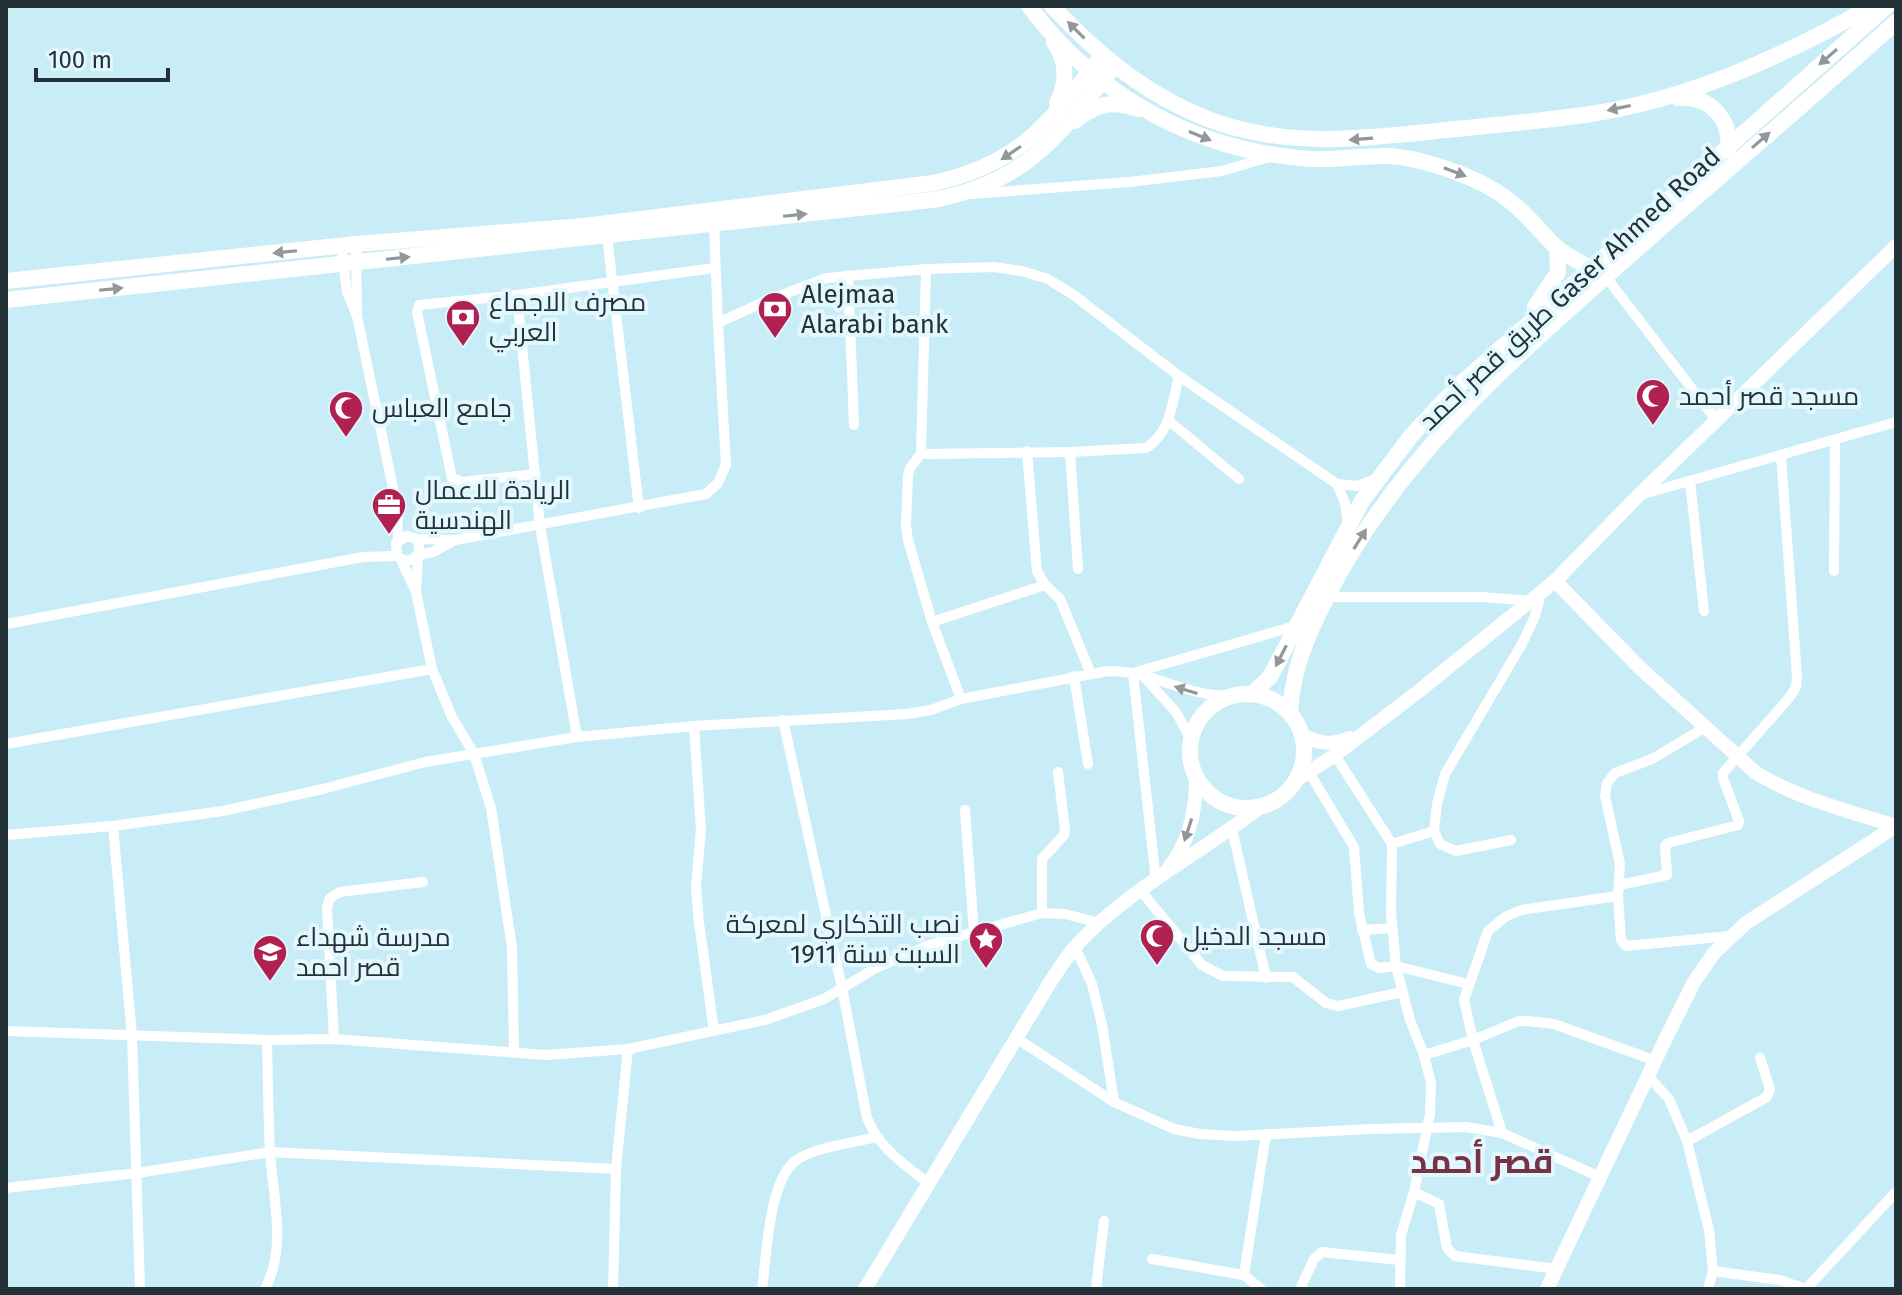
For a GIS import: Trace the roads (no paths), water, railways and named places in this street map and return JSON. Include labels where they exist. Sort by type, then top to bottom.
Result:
[{"type":"main road","points":[[1052,6],[1108,61],[1163,98],[1221,124],[1289,138],[1327,141],[1592,114],[1658,99],[1771,59],[1872,6]]},
{"type":"main road","name":"طريق قصر أحمد Gaser Ahmed Road","points":[[1252,694],[1270,677],[1348,525],[1378,478],[1411,436],[1456,388],[1520,329],[1887,6]]},
{"type":"main road","points":[[1033,12],[1097,75],[1152,114]]},
{"type":"main road","points":[[1033,12],[1058,48],[1065,78],[1062,93],[1037,133]]},
{"type":"main road","name":"طريق قصر أحمد Gaser Ahmed Road","points":[[1290,713],[1291,687],[1297,665],[1327,597],[1370,521],[1411,467],[1466,405],[1606,277],[1896,22]]},
{"type":"main road","points":[[1041,151],[1108,61]]},
{"type":"main road","points":[[6,281],[349,245],[584,226],[933,183],[962,177],[1015,152],[1097,75]]},
{"type":"main road","points":[[1658,99],[1699,98],[1711,105],[1726,127],[1729,144],[1722,175]]},
{"type":"main road","points":[[6,300],[966,194],[996,182],[1041,151],[1079,117],[1105,103],[1123,104],[1152,114],[1216,143],[1274,155],[1349,160],[1385,156],[1407,158],[1451,170],[1516,206],[1557,248],[1606,277]]},
{"type":"main road","points":[[1520,329],[1558,272],[1557,248]]},
{"type":"main road","points":[[62,276],[65,294]]},
{"type":"main road","points":[[1252,694],[1279,703],[1290,713],[1303,736],[1304,776],[1281,798],[1259,808],[1244,809],[1216,800],[1196,779],[1190,753],[1191,740],[1196,725],[1217,703],[1231,696],[1252,694]]},
{"type":"street","points":[[966,194],[1222,171],[1274,155]]},
{"type":"street","points":[[363,557],[397,541],[414,538],[455,540],[540,526],[706,494],[718,483],[725,470],[714,223]]},
{"type":"street","points":[[607,236],[639,508]]},
{"type":"street","points":[[349,245],[347,292],[357,316],[397,507],[399,558],[416,592],[432,669],[452,717],[474,754],[491,808],[512,948],[514,1052]]},
{"type":"street","points":[[1468,984],[1396,966],[1379,968],[1371,964],[1362,930],[1354,847],[1304,776],[1419,691],[1555,581],[1639,495],[1896,246]]},
{"type":"street","points":[[718,323],[800,287],[848,275],[994,267],[1022,271],[1048,279],[1075,296],[1179,376],[1337,484],[1357,486],[1378,478]]},
{"type":"street","points":[[535,474],[462,482],[452,478],[417,312],[419,305],[714,268]]},
{"type":"street","points":[[926,269],[921,454],[908,476],[906,525],[932,622],[961,699]]},
{"type":"street","points":[[848,275],[854,425]]},
{"type":"street","points":[[1606,277],[1716,420]]},
{"type":"street","points":[[517,295],[540,526],[577,737]]},
{"type":"street","points":[[921,454],[1146,448],[1156,442],[1168,420],[1179,376]]},
{"type":"street","points":[[1168,420],[1239,479]]},
{"type":"street","points":[[1639,495],[1896,422]]},
{"type":"street","points":[[1834,571],[1835,441]]},
{"type":"street","points":[[1027,451],[1037,571],[1045,585],[1060,599],[1091,674]]},
{"type":"street","points":[[1070,452],[1078,569]]},
{"type":"street","points":[[1502,1133],[1464,1000],[1488,931],[1505,917],[1521,910],[1618,891],[1667,875],[1665,846],[1668,843],[1738,825],[1723,773],[1796,687],[1781,456]]},
{"type":"street","points":[[1690,481],[1704,611]]},
{"type":"street","points":[[1337,484],[1345,503],[1348,525]]},
{"type":"street","points":[[397,507],[420,547],[416,592]]},
{"type":"street","points":[[6,624],[363,557],[410,561],[455,540]]},
{"type":"street","points":[[1555,581],[1639,667],[1756,773],[1778,786],[1896,826]]},
{"type":"street","points":[[932,622],[1045,585]]},
{"type":"street","points":[[1327,597],[1536,597]]},
{"type":"street","points":[[1511,840],[1456,851],[1444,847],[1434,831],[1445,774],[1522,644],[1535,616],[1536,597]]},
{"type":"street","points":[[1137,674],[1295,626]]},
{"type":"street","points":[[6,744],[432,669]]},
{"type":"street","points":[[6,835],[113,826],[223,811],[425,762],[577,737],[694,726],[907,714],[931,710],[961,699],[1108,671],[1137,674],[1195,693],[1231,696]]},
{"type":"street","points":[[1137,674],[1167,699],[1191,740]]},
{"type":"street","points":[[1137,674],[1159,878]]},
{"type":"street","points":[[1074,676],[1088,764]]},
{"type":"street","points":[[783,720],[842,988],[863,1108],[876,1137],[897,1159],[928,1183]]},
{"type":"street","points":[[694,726],[701,830],[696,886],[714,1031]]},
{"type":"street","points":[[1704,728],[1652,759],[1615,773],[1607,783],[1605,796],[1618,848],[1621,940],[1626,946],[1730,936]]},
{"type":"street","points":[[1303,736],[1321,743],[1335,743],[1361,733]]},
{"type":"street","points":[[1335,755],[1392,844],[1392,928],[1396,966],[1431,1083],[1432,1099],[1427,1128],[1414,1192],[1401,1235],[1400,1289]]},
{"type":"street","points":[[1042,913],[1042,859],[1065,830],[1058,772]]},
{"type":"street","points":[[1159,878],[1175,861],[1187,838],[1196,779]]},
{"type":"street","points":[[865,1289],[1016,1038],[1075,947],[1141,891],[1259,808]]},
{"type":"street","points":[[965,810],[974,933]]},
{"type":"street","points":[[1863,848],[1868,833],[1864,816]]},
{"type":"street","points":[[113,826],[132,1036],[140,1289]]},
{"type":"street","points":[[1547,1289],[1694,982],[1714,953],[1730,936],[1896,826]]},
{"type":"street","points":[[1232,829],[1266,978]]},
{"type":"street","points":[[1392,844],[1434,831]]},
{"type":"street","points":[[334,1039],[327,908],[330,898],[340,892],[423,882]]},
{"type":"street","points":[[1141,891],[1202,965],[1213,973],[1223,976],[1293,977],[1326,1003],[1338,1006],[1402,992]]},
{"type":"street","points":[[6,1031],[267,1040],[334,1039],[546,1055],[628,1049],[780,1015],[824,999],[895,959],[929,945],[1042,913],[1074,915],[1100,923]]},
{"type":"street","points":[[1362,930],[1392,928]]},
{"type":"street","points":[[1075,947],[1102,1025],[1114,1102]]},
{"type":"street","points":[[1424,1055],[1519,1021],[1554,1024],[1656,1061]]},
{"type":"street","points":[[1016,1038],[1114,1102],[1144,1118],[1186,1132],[1217,1136],[1466,1127],[1502,1133],[1600,1177]]},
{"type":"street","points":[[265,1289],[274,1273],[277,1243],[270,1152],[267,1040]]},
{"type":"street","points":[[613,1289],[616,1169],[628,1049]]},
{"type":"street","points":[[1687,1141],[1767,1097],[1770,1089],[1760,1058]]},
{"type":"street","points":[[1649,1077],[1669,1099],[1687,1141],[1705,1206],[1713,1271],[1708,1289]]},
{"type":"street","points":[[1244,1275],[1266,1134]]},
{"type":"street","points":[[762,1289],[777,1187],[788,1168],[804,1156],[876,1137]]},
{"type":"street","points":[[6,1188],[137,1173],[270,1152],[616,1169]]},
{"type":"street","points":[[1414,1192],[1439,1204],[1447,1248],[1455,1256],[1557,1269]]},
{"type":"street","points":[[1713,1271],[1772,1278],[1806,1289],[1896,1192]]},
{"type":"street","points":[[1096,1289],[1104,1221]]},
{"type":"street","points":[[1300,1289],[1314,1259],[1322,1252],[1399,1260]]},
{"type":"street","points":[[1152,1259],[1244,1275],[1261,1289]]},
{"type":"place","name":"Alejmaa Alarabi bank","points":[[775,340]]},
{"type":"place","name":"مصرف الاجماع العربي","points":[[463,348]]},
{"type":"place","name":"مسجد قصر أحمد","points":[[1653,427]]},
{"type":"place","name":"جامع العباس","points":[[346,439]]},
{"type":"place","name":"الريادة للاعمال الهندسية","points":[[389,536]]},
{"type":"place","name":"مسجد الدخيل","points":[[1157,967]]},
{"type":"place","name":"نصب التذكاري لمعركة السبت سنة 1911","points":[[986,970]]},
{"type":"place","name":"مدرسة شهداء قصر احمد","points":[[270,983]]},
{"type":"district","name":"قصر أحمد","points":[[1482,1161]]}]
